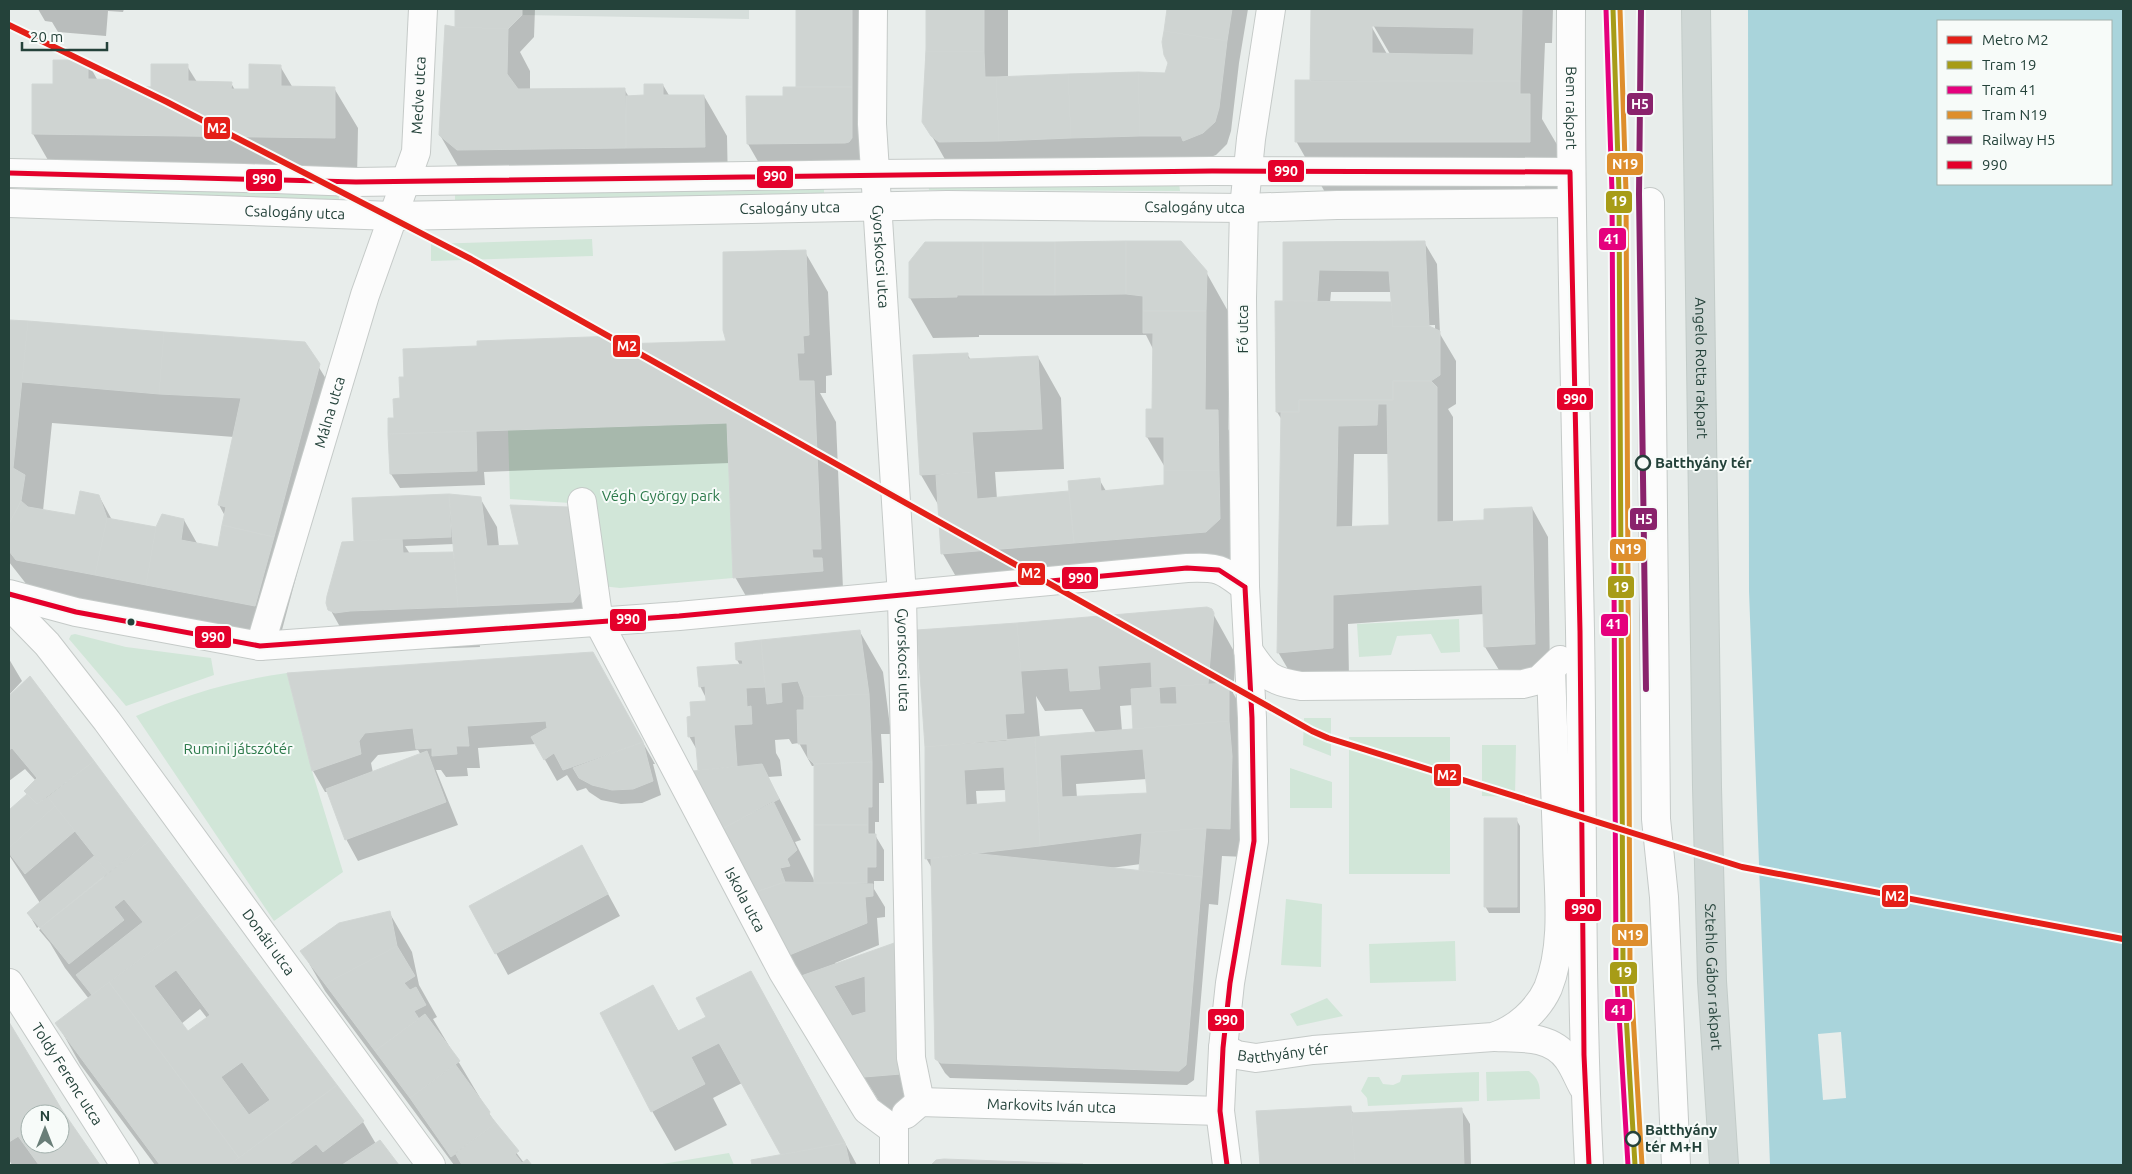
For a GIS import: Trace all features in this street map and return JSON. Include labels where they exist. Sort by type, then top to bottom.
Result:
[{"type":"main road","name":"Angelo Rotta rakpart","points":[[1696,9],[1707,787]]},
{"type":"main road","name":"Sztehlo Gábor rakpart","points":[[1707,787],[1712,981],[1724,1165]]},
{"type":"street","name":"Medve utca","points":[[406,180],[416,152],[423,9]]},
{"type":"street","name":"Gyorskocsi utca","points":[[873,9],[872,124],[902,596],[910,1058],[920,1102]]},
{"type":"street","name":"Fő utca","points":[[1248,650],[1245,588],[1242,298],[1244,208],[1247,172],[1271,9]]},
{"type":"street","name":"Bem rakpart","points":[[1571,9],[1570,172],[1580,631],[1583,995],[1589,1165]]},
{"type":"street","points":[[9,173],[356,182],[875,174],[1570,172]]},
{"type":"street","name":"Málna utca","points":[[260,646],[365,295],[406,180]]},
{"type":"street","points":[[1650,202],[1656,819],[1664,896],[1676,1165]]},
{"type":"street","name":"Csalogány utca","points":[[9,203],[394,216],[877,206],[1244,208],[1337,205],[1571,203]]},
{"type":"street","name":"Iskola utca","points":[[582,502],[599,623],[783,972],[867,1110],[894,1130]]},
{"type":"street","points":[[9,594],[76,612],[260,646],[599,623],[1187,568],[1210,568],[1226,572],[1245,588]]},
{"type":"street","name":"Donáti utca","points":[[9,605],[47,644],[107,721],[431,1165]]},
{"type":"street","points":[[1248,650],[1262,672],[1282,683],[1301,686],[1523,684],[1539,680],[1551,670],[1565,654],[1580,631]]},
{"type":"street","name":"Batthyány tér","points":[[1248,650],[1252,718],[1254,841],[1230,983],[1223,1048],[1237,1055],[1256,1058],[1313,1050],[1493,1037],[1506,1033],[1518,1024],[1536,1005],[1547,989],[1557,947],[1559,916],[1551,670]]},
{"type":"street","name":"Toldy Ferenc utca","points":[[9,983],[125,1165]]},
{"type":"street","points":[[1493,1037],[1532,1038],[1548,1042],[1567,1058],[1586,1093]]},
{"type":"street","points":[[1223,1048],[1220,1112],[1227,1165]]},
{"type":"street","points":[[894,1165],[894,1130],[905,1114],[920,1102]]},
{"type":"street","name":"Markovits Iván utca","points":[[920,1102],[1220,1112]]},
{"type":"shaded area","points":[[455,9],[749,9],[749,19],[522,15],[508,29],[455,27]]},
{"type":"green space","points":[[928,183],[1179,183],[1180,191],[929,190]]},
{"type":"green space","points":[[25,185],[339,193],[339,203],[25,194]]},
{"type":"green space","points":[[824,188],[824,198],[455,200],[455,190]]},
{"type":"green space","points":[[592,239],[593,256],[431,261],[431,244]]},
{"type":"green space","name":"Végh György park","points":[[727,423],[733,578],[620,588],[602,586],[570,503],[510,499],[508,430]]},
{"type":"green space","points":[[1459,619],[1460,652],[1441,653],[1431,634],[1397,636],[1391,655],[1359,657],[1357,624]]},
{"type":"green space","points":[[75,634],[126,647],[211,658],[214,675],[126,706],[69,639],[71,635]]},
{"type":"green space","name":"Rumini játszótér","points":[[287,673],[312,771],[343,872],[274,921],[136,716],[210,689]]},
{"type":"green space","points":[[1304,718],[1331,718],[1331,756],[1303,745]]},
{"type":"green space","points":[[1349,737],[1450,737],[1450,874],[1349,874]]},
{"type":"green space","points":[[1482,745],[1516,745],[1515,797],[1482,796]]},
{"type":"green space","points":[[1290,768],[1332,782],[1332,808],[1290,808]]},
{"type":"green space","points":[[1286,899],[1322,904],[1321,967],[1281,965]]},
{"type":"green space","points":[[1455,941],[1456,981],[1370,983],[1369,944]]},
{"type":"green space","points":[[1327,998],[1343,1016],[1297,1026],[1290,1014]]},
{"type":"green space","points":[[1529,1071],[1539,1084],[1540,1099],[1487,1101],[1486,1072]]},
{"type":"green space","points":[[1479,1072],[1479,1101],[1368,1106],[1367,1098],[1361,1091],[1368,1077],[1379,1077],[1383,1084],[1393,1085],[1400,1082],[1402,1075]]},
{"type":"green space","points":[[729,1153],[734,1165],[656,1165]]},
{"type":"water","points":[[1748,9],[2123,9],[2123,1165],[1770,1165],[1749,591]]},
{"type":"pier","points":[[1841,1032],[1846,1098],[1823,1100],[1818,1034]]},
{"type":"building","points":[[455,9],[522,9],[522,15],[508,29],[455,27]]},
{"type":"building","points":[[796,9],[852,9],[852,87],[796,87]]},
{"type":"building","points":[[926,9],[984,9],[984,52],[926,51]]},
{"type":"building","points":[[1167,9],[1232,9],[1227,41],[1164,31]]},
{"type":"building","points":[[1311,9],[1522,9],[1520,81],[1310,81]],"holes":[[[1372,26],[1474,28],[1473,55],[1372,53]]]},
{"type":"building","points":[[445,25],[508,29],[507,74],[518,89],[625,88],[626,148],[457,150],[439,135]]},
{"type":"building","points":[[1164,31],[1227,41],[1219,108],[1215,122],[1203,133],[1183,141],[1181,136],[1140,136],[1138,72],[1165,73],[1168,63],[1164,55],[1162,42]]},
{"type":"building","points":[[926,51],[984,52],[985,77],[996,77],[999,141],[939,142],[931,136],[922,122]]},
{"type":"building","points":[[53,60],[88,60],[88,79],[133,80],[132,86],[151,87],[151,64],[188,64],[188,81],[232,82],[231,89],[249,89],[249,64],[281,65],[281,86],[335,87],[335,138],[32,134],[32,84],[53,84]]},
{"type":"building","points":[[1138,72],[1140,136],[1071,138],[1068,74]]},
{"type":"building","points":[[1068,74],[1071,138],[999,141],[996,77]]},
{"type":"building","points":[[1295,80],[1520,81],[1520,94],[1530,94],[1530,142],[1295,142]]},
{"type":"building","points":[[644,84],[663,84],[663,95],[704,95],[705,147],[626,148],[626,96],[644,95]]},
{"type":"building","points":[[783,87],[852,87],[852,138],[849,142],[747,144],[746,96],[783,96]]},
{"type":"building","points":[[1126,241],[1181,241],[1207,271],[1206,311],[1143,311],[1143,296],[1126,294]]},
{"type":"building","points":[[1126,241],[1126,294],[1055,295],[1055,242]]},
{"type":"building","points":[[1425,241],[1429,326],[1393,327],[1389,271],[1319,270],[1317,301],[1283,301],[1283,242]]},
{"type":"building","points":[[925,242],[983,242],[983,295],[909,298],[909,262]]},
{"type":"building","points":[[983,242],[1055,242],[1055,295],[983,295]]},
{"type":"building","points":[[806,250],[809,335],[803,336],[804,353],[797,353],[799,381],[814,381],[821,549],[812,549],[813,558],[822,558],[823,571],[733,578],[727,423],[388,434],[388,418],[394,418],[393,399],[400,398],[399,377],[404,377],[403,349],[477,346],[477,341],[617,336],[618,344],[726,341],[723,330],[723,252]]},
{"type":"building","points":[[1275,301],[1391,302],[1393,327],[1429,326],[1440,331],[1440,375],[1431,381],[1393,381],[1393,400],[1299,400],[1299,412],[1276,412]]},
{"type":"building","points":[[1143,311],[1206,311],[1205,410],[1218,410],[1219,471],[1164,470],[1164,437],[1146,437],[1146,409],[1152,409],[1153,333],[1143,333]]},
{"type":"building","points":[[9,320],[28,321],[13,468],[25,475],[21,501],[9,524]]},
{"type":"building","points":[[28,321],[164,332],[159,394],[22,382]]},
{"type":"building","points":[[164,332],[305,342],[320,364],[274,537],[222,525],[226,507],[218,505],[241,398],[159,394]]},
{"type":"building","points":[[968,353],[968,359],[1038,356],[1042,429],[972,432],[975,472],[920,475],[913,355]]},
{"type":"building","points":[[1393,381],[1431,381],[1437,387],[1437,522],[1484,520],[1484,509],[1532,507],[1535,644],[1484,647],[1482,585],[1333,595],[1333,648],[1277,653],[1281,412],[1299,412],[1299,400],[1393,400]],"holes":[[[1378,404],[1387,404],[1389,525],[1336,527],[1338,426],[1377,425]]]},
{"type":"building","points":[[476,431],[477,471],[390,474],[388,434]]},
{"type":"building","points":[[1164,470],[1219,471],[1220,519],[1206,532],[1074,543],[1068,481],[1100,478],[1101,491],[1164,485]]},
{"type":"building","points":[[975,472],[977,499],[1069,491],[1074,543],[941,554],[936,475]]},
{"type":"building","points":[[80,491],[99,495],[107,518],[95,575],[16,560],[9,551],[9,524],[21,501],[28,507],[75,515]]},
{"type":"building","points":[[449,494],[481,497],[487,546],[519,545],[510,505],[568,507],[583,589],[573,602],[458,607]]},
{"type":"building","points":[[449,494],[451,537],[354,541],[352,498]]},
{"type":"building","points":[[162,514],[184,519],[181,540],[218,547],[222,525],[274,537],[255,606],[146,585],[156,527]]},
{"type":"building","points":[[107,518],[156,527],[146,585],[95,575]]},
{"type":"building","points":[[402,539],[403,553],[453,552],[458,607],[335,613],[328,610],[327,596],[342,542]]},
{"type":"building","points":[[1207,607],[1212,609],[1214,613],[1208,684],[1152,688],[1151,662],[1098,666],[1100,689],[1070,691],[1068,668],[1021,671],[1017,623]]},
{"type":"building","points":[[1017,623],[1024,713],[1005,714],[1007,741],[925,747],[917,630]]},
{"type":"building","points":[[860,630],[869,694],[804,697],[798,681],[781,683],[782,702],[767,704],[761,640]]},
{"type":"building","points":[[761,640],[765,687],[746,688],[747,707],[751,706],[752,724],[734,725],[737,766],[698,770],[695,736],[688,737],[687,717],[691,716],[690,702],[706,701],[705,686],[699,687],[697,667],[743,664],[742,660],[736,660],[735,643]]},
{"type":"building","points":[[593,652],[643,742],[563,770],[554,753],[544,760],[531,737],[547,728],[546,721],[467,726],[469,746],[456,746],[457,754],[432,756],[432,748],[416,749],[413,728],[365,733],[359,741],[361,754],[312,771],[287,673]]},
{"type":"building","points":[[30,676],[94,761],[37,804],[24,791],[37,778],[12,748],[9,750],[9,696]]},
{"type":"building","points":[[1229,683],[1229,721],[1133,729],[1131,689],[1159,687],[1160,704],[1177,704],[1176,686]]},
{"type":"building","points":[[869,694],[872,762],[814,764],[808,758],[807,744],[798,744],[797,710],[804,710],[804,697]]},
{"type":"building","points":[[1229,721],[1232,756],[1230,829],[1206,828],[1142,833],[1040,846],[1035,737]],"holes":[[[1143,749],[1147,793],[1062,797],[1060,755]]]},
{"type":"building","points":[[1035,737],[1040,846],[925,859],[925,747]],"holes":[[[1004,767],[1006,802],[966,805],[964,770]]]},
{"type":"building","points":[[643,742],[653,781],[633,789],[612,790],[592,785],[579,778],[573,768]]},
{"type":"building","points":[[427,751],[446,802],[345,840],[326,789]]},
{"type":"building","points":[[94,761],[152,839],[108,873],[48,797]]},
{"type":"building","points":[[872,762],[872,807],[868,807],[868,825],[814,825],[814,764]]},
{"type":"building","points":[[762,764],[779,799],[722,829],[693,771]]},
{"type":"building","points":[[27,794],[37,804],[48,797],[55,806],[9,848],[9,810]]},
{"type":"building","points":[[773,801],[797,850],[787,859],[790,866],[780,868],[785,882],[756,892],[722,829]]},
{"type":"building","points":[[55,806],[75,831],[25,874],[9,853],[9,848]]},
{"type":"building","points":[[1484,818],[1517,818],[1517,907],[1484,907]]},
{"type":"building","points":[[814,825],[868,825],[868,834],[876,834],[876,867],[867,867],[867,883],[814,883]]},
{"type":"building","points":[[1206,828],[1202,877],[1139,870],[1142,833]]},
{"type":"building","points":[[152,839],[206,911],[92,995],[76,975],[143,922],[124,899],[114,907],[124,920],[69,964],[40,928]]},
{"type":"building","points":[[582,845],[608,894],[495,954],[469,906]]},
{"type":"building","points":[[971,853],[1202,877],[1186,1065],[1179,1071],[941,1063],[935,1059],[931,858]]},
{"type":"building","points":[[94,856],[108,873],[40,928],[27,913]]},
{"type":"building","points":[[785,882],[873,884],[873,896],[865,897],[867,923],[787,956],[756,892]]},
{"type":"building","points":[[206,911],[337,1085],[239,1158],[109,982]],"holes":[[[176,970],[210,1015],[188,1031],[154,986]],[[242,1062],[270,1100],[249,1115],[221,1077]]]},
{"type":"building","points":[[390,911],[397,946],[325,984],[300,951],[339,923]]},
{"type":"building","points":[[897,942],[901,1074],[864,1077],[801,976]],"holes":[[[865,976],[866,1012],[852,1016],[834,986]]]},
{"type":"building","points":[[397,946],[415,976],[404,983],[410,990],[416,987],[426,1005],[414,1011],[419,1019],[375,1051],[325,984]]},
{"type":"building","points":[[751,971],[845,1143],[781,1155],[719,1043],[691,1057],[705,1084],[651,1112],[600,1013],[653,985],[678,1031],[706,1017],[696,998]]},
{"type":"building","points":[[109,982],[239,1158],[229,1165],[160,1165],[55,1023]]},
{"type":"building","points":[[425,1014],[460,1061],[410,1098],[375,1051]]},
{"type":"building","points":[[9,1022],[58,1104],[20,1104],[20,1135],[9,1142]]},
{"type":"building","points":[[455,1064],[496,1123],[451,1157],[410,1098]]},
{"type":"building","points":[[337,1085],[364,1121],[323,1152],[316,1144],[288,1165],[229,1165]]},
{"type":"building","points":[[1351,1106],[1355,1165],[1260,1165],[1256,1111]]},
{"type":"building","points":[[1462,1108],[1464,1165],[1355,1165],[1351,1113]]},
{"type":"building","points":[[70,1122],[100,1165],[39,1165],[31,1154],[70,1154]]},
{"type":"building","points":[[496,1123],[519,1151],[515,1154],[522,1163],[527,1159],[532,1165],[462,1165],[455,1153]]},
{"type":"building","points":[[380,1140],[399,1165],[342,1165]]},
{"type":"building","points":[[845,1143],[850,1165],[752,1165],[751,1160]]},
{"type":"building","points":[[936,1160],[1083,1164],[931,1165]]},
{"type":"metro line","name":"M2","points":[[9,25],[167,102],[471,259],[1312,731],[1328,738],[1742,867],[2123,939]]},
{"type":"tram line","name":"41","points":[[1606,9],[1612,192],[1616,964],[1628,1165]]},
{"type":"tram line","name":"19","points":[[1613,9],[1619,192],[1623,964],[1635,1165]]},
{"type":"tram line","name":"N19","points":[[1620,9],[1626,192],[1630,964],[1642,1165]]},
{"type":"rail line","name":"H5","points":[[1641,9],[1639,194],[1646,689]]},
{"type":"transit line","name":"990","points":[[9,173],[356,182],[1212,171],[1570,172],[1580,631],[1584,1055],[1589,1165]]},
{"type":"transit line","name":"990","points":[[9,594],[76,612],[260,646],[679,616],[1187,568],[1219,570],[1245,587]]},
{"type":"transit line","name":"990","points":[[1227,1165],[1220,1111],[1223,1048],[1230,983],[1254,841],[1252,718],[1245,587]]},
{"type":"place","name":"Batthyány tér","points":[[1643,463]]},
{"type":"place","name":"Batthyány tér M+H","points":[[1633,1139]]}]
